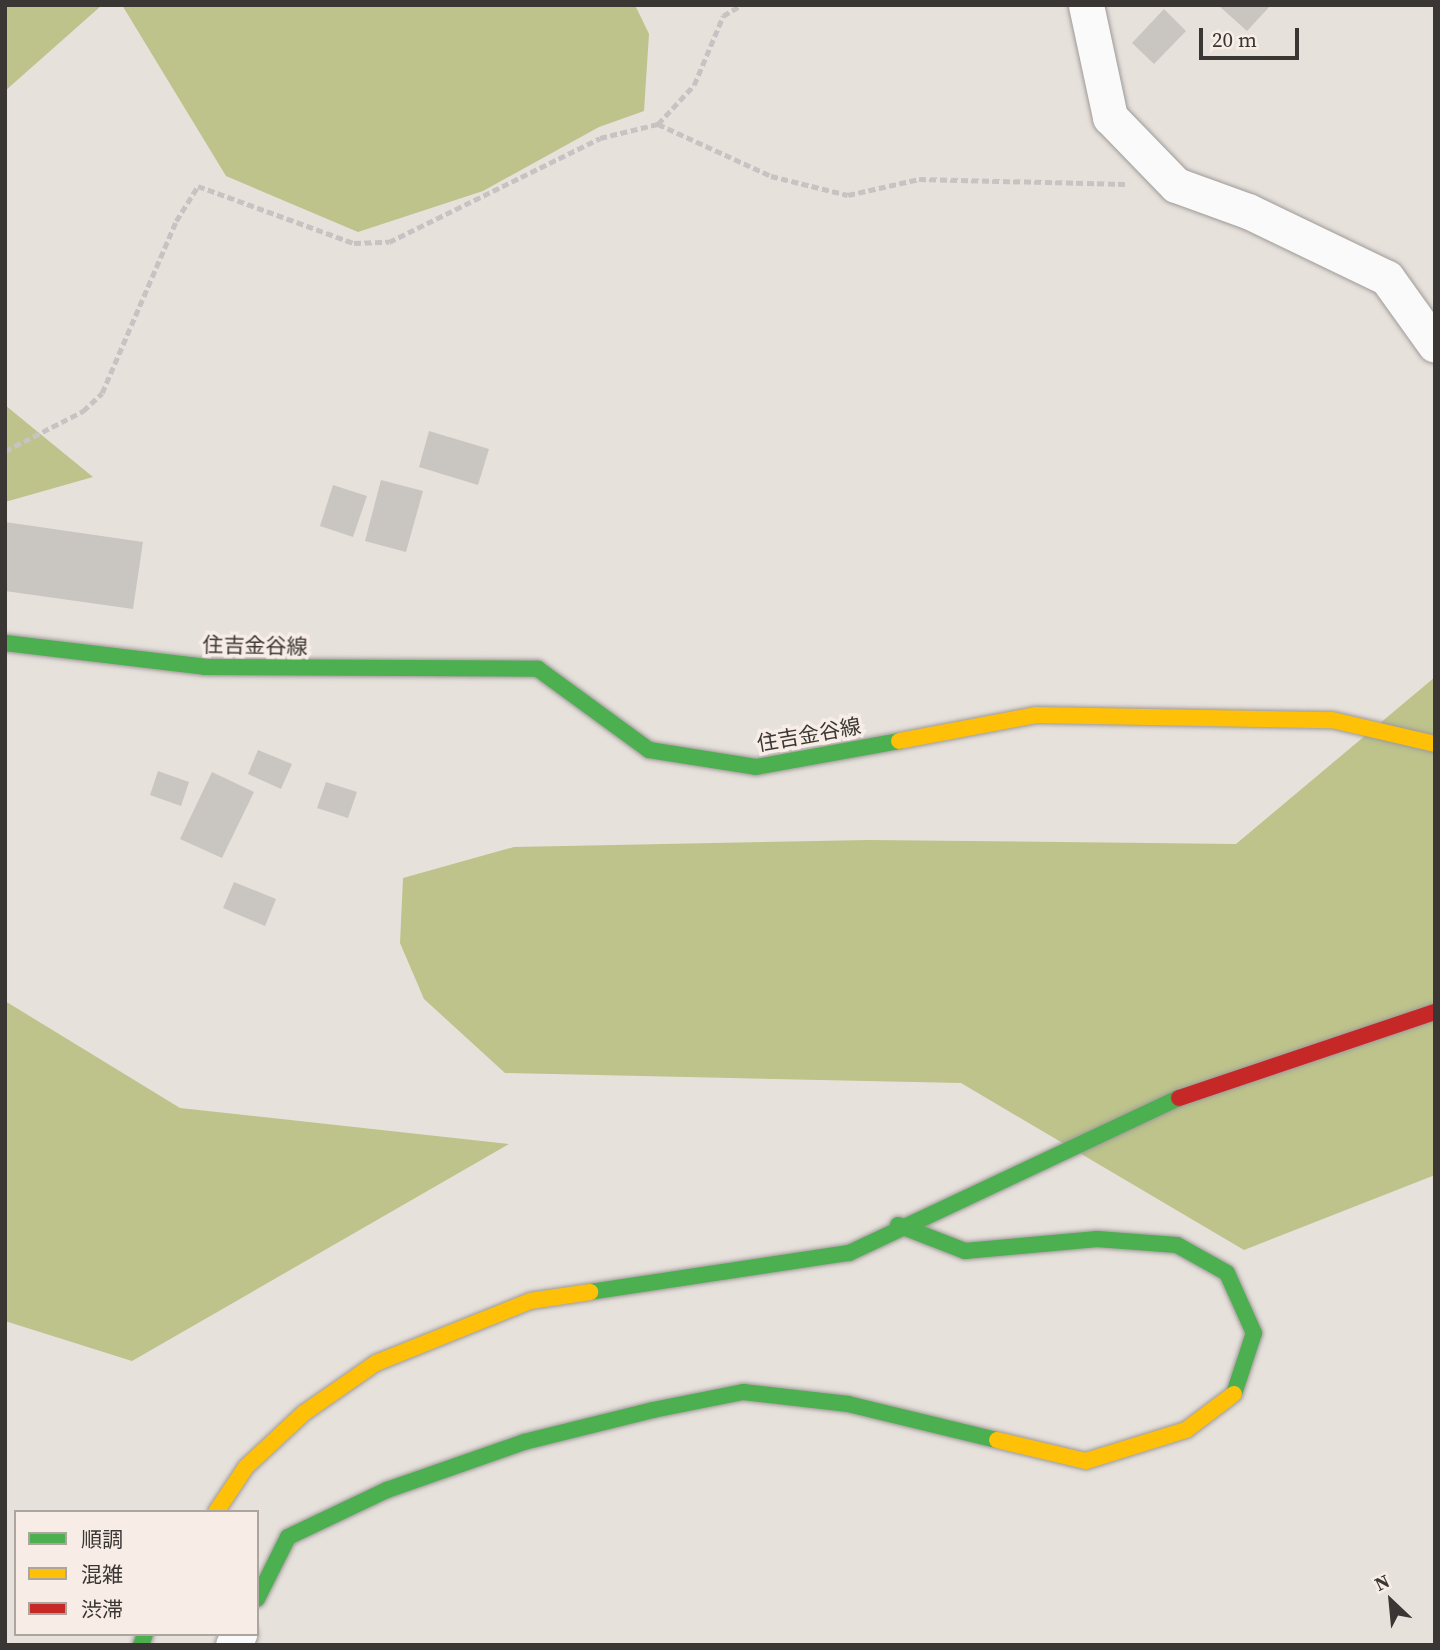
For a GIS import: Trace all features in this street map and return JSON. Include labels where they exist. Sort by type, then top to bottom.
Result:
[{"type":"street","points":[[1086,5],[1110,117],[1176,185],[1248,211],[1387,278],[1435,345]]},
{"type":"street","name":"住吉金谷線","points":[[5,643],[205,667],[538,669],[649,750],[756,767],[1036,715],[1332,720],[1435,744]]},
{"type":"street","points":[[217,1510],[246,1467],[304,1413],[376,1363],[530,1301],[849,1252],[898,1225],[1136,1114],[1354,1034],[1435,1013]]},
{"type":"street","points":[[259,1595],[288,1537],[387,1490],[524,1442],[653,1410],[743,1392],[848,1404],[1086,1461],[1186,1430],[1240,1389],[1254,1334],[1227,1273],[1177,1245],[1097,1239],[965,1251],[898,1225]]},
{"type":"path","points":[[5,451],[83,411],[102,393],[176,221],[198,186],[354,243],[389,242],[600,138],[658,124],[694,85],[723,16],[741,5]]},
{"type":"path","points":[[658,124],[771,176],[848,195],[919,179],[1176,185]]},
{"type":"green space","points":[[5,5],[102,5],[5,91]]},
{"type":"green space","points":[[122,5],[635,5],[649,34],[644,111],[599,127],[483,191],[358,232],[226,176]]},
{"type":"green space","points":[[5,405],[33,428],[93,477],[5,502]]},
{"type":"green space","points":[[1435,677],[1435,1175],[1244,1250],[961,1083],[505,1073],[424,999],[400,943],[403,878],[514,847],[869,840],[1236,844]]},
{"type":"green space","points":[[5,1001],[180,1108],[509,1144],[132,1361],[5,1321]]},
{"type":"building","points":[[1218,5],[1271,5],[1247,31]]},
{"type":"building","points":[[1164,9],[1186,31],[1154,64],[1132,43]]},
{"type":"building","points":[[429,431],[489,449],[478,485],[419,467]]},
{"type":"building","points":[[381,480],[423,491],[406,552],[365,541]]},
{"type":"building","points":[[333,485],[367,496],[353,537],[320,526]]},
{"type":"building","points":[[5,522],[143,542],[133,609],[5,591]]},
{"type":"building","points":[[258,750],[292,764],[281,789],[248,774]]},
{"type":"building","points":[[158,771],[189,782],[181,806],[150,795]]},
{"type":"building","points":[[212,772],[254,792],[222,858],[180,839]]},
{"type":"building","points":[[326,782],[357,792],[348,818],[317,808]]},
{"type":"building","points":[[234,882],[276,899],[265,926],[223,908]]},
{"type":"traffic: fast","points":[[5,643],[205,667],[538,669],[649,750],[756,767],[899,741]]},
{"type":"traffic: fast","points":[[590,1292],[849,1253],[1179,1098]]},
{"type":"traffic: fast","points":[[898,1225],[965,1251],[1097,1239],[1177,1245],[1227,1273],[1254,1333],[1234,1394]]},
{"type":"traffic: fast","points":[[259,1595],[288,1537],[387,1490],[524,1442],[653,1410],[743,1392],[848,1404],[997,1440]]},
{"type":"traffic: fast","points":[[141,1645],[144,1636]]},
{"type":"traffic: slow","points":[[899,741],[1036,715],[1332,720],[1435,744]]},
{"type":"traffic: slow","points":[[217,1510],[246,1467],[304,1413],[376,1363],[530,1301],[590,1292]]},
{"type":"traffic: slow","points":[[997,1440],[1086,1461],[1186,1430],[1234,1394]]},
{"type":"traffic: jam","points":[[1179,1098],[1435,1012]]}]
